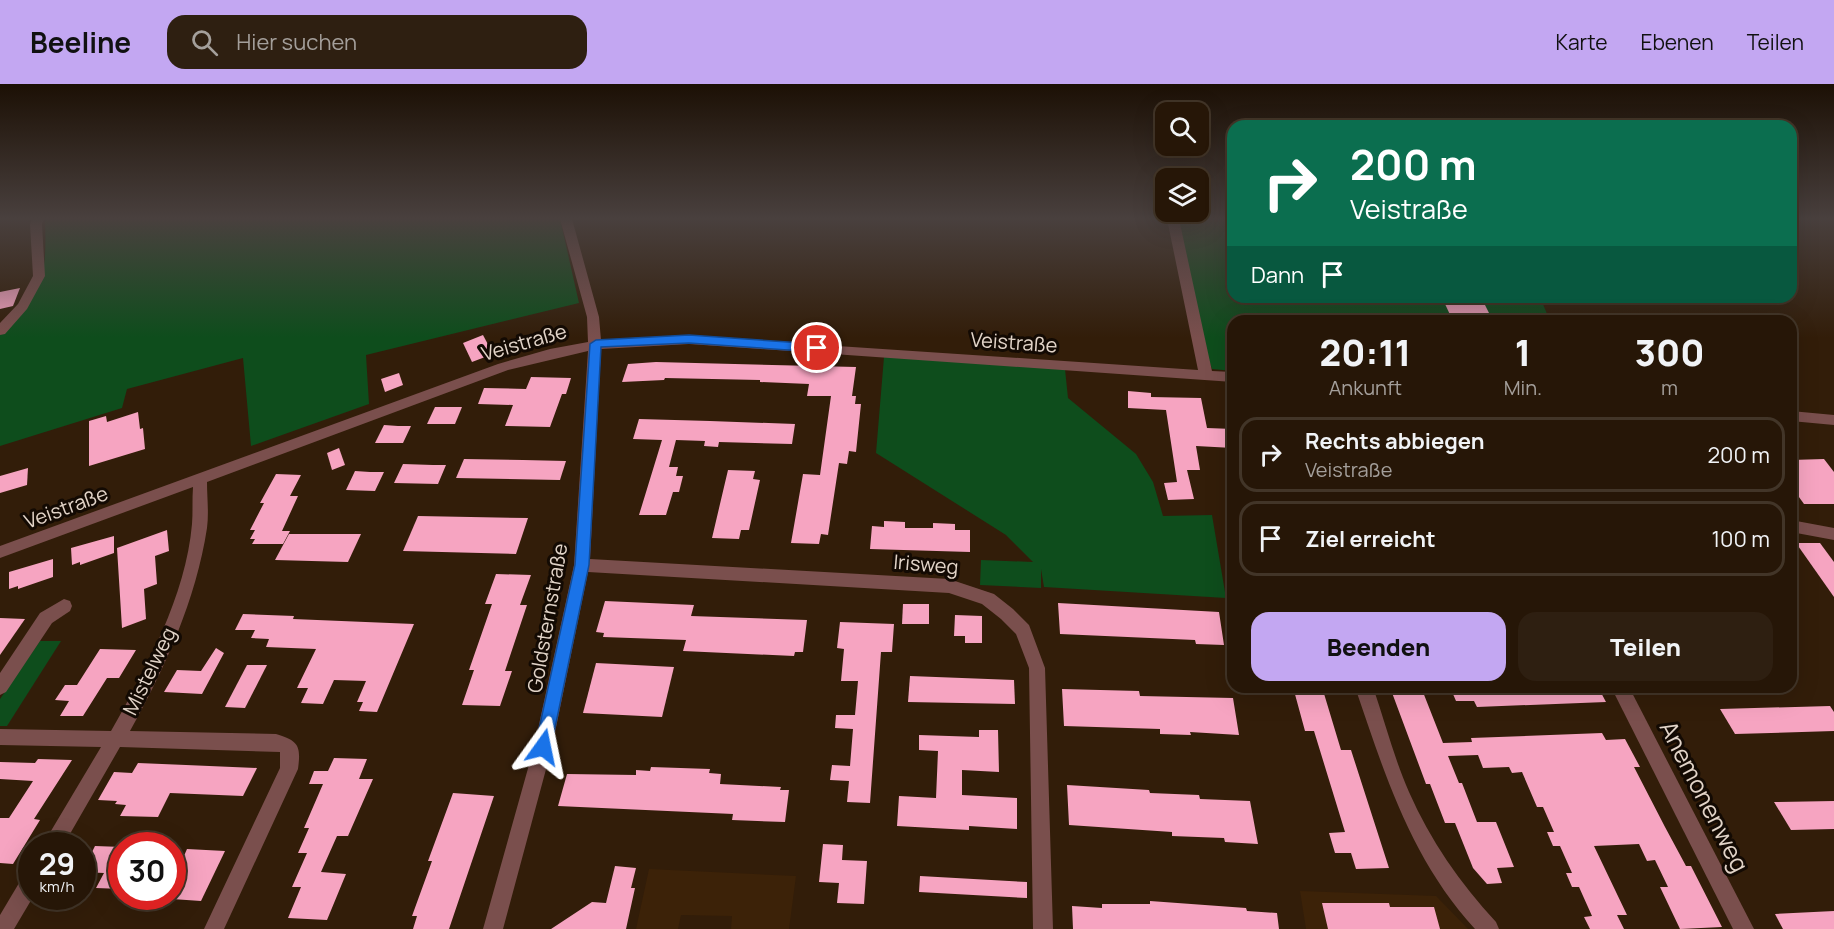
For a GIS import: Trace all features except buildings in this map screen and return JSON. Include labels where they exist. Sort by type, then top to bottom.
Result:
[{"type":"street","points":[[0,331],[23,306],[39,276],[38,258]]},
{"type":"street","name":"Goldsternstraße","points":[[493,929],[543,747],[582,565],[596,344],[593,317],[577,258]]},
{"type":"street","points":[[1181,258],[1206,375]]},
{"type":"street","name":"Veistraße","points":[[0,552],[503,367],[547,353],[596,344],[689,339],[1227,377]]},
{"type":"street","points":[[1797,417],[1834,420]]},
{"type":"street","name":"Mistelweg","points":[[60,832],[116,738],[155,664],[183,597],[198,536],[201,515],[200,480]]},
{"type":"street","points":[[1797,527],[1834,534]]},
{"type":"street","name":"Irisweg","points":[[582,565],[949,586],[988,599],[1023,630],[1038,676],[1043,929]]},
{"type":"street","points":[[0,687],[46,618],[64,606]]},
{"type":"street","points":[[1366,693],[1406,807],[1431,853],[1456,891],[1489,929]]},
{"type":"street","name":"Anemonenweg","points":[[1623,693],[1744,929]]},
{"type":"street","points":[[0,737],[276,742],[286,745],[291,752],[292,760],[285,780],[214,929]]},
{"type":"street","points":[[3,929],[18,904]]},
{"type":"shaded area","points":[[649,869],[796,876],[789,929],[731,929],[732,916],[681,915],[678,929],[636,929]]},
{"type":"shaded area","points":[[1300,891],[1436,896],[1468,929],[1306,929]]},
{"type":"green space","points":[[45,258],[569,258],[579,303],[366,355],[369,404],[251,446],[243,358],[127,389],[122,408],[0,446],[0,335],[34,295],[43,271]]},
{"type":"green space","points":[[1186,258],[1227,258],[1227,303],[1542,303],[1548,315],[1227,315],[1227,370],[1212,369],[1205,349]]},
{"type":"green space","points":[[884,357],[1065,369],[1068,398],[1136,454],[1153,482],[1163,516],[1212,515],[1226,598],[1044,587],[1041,569],[1041,588],[980,585],[981,560],[1033,562],[1006,535],[876,453]]},
{"type":"green space","points":[[40,641],[61,641],[7,726],[0,726],[0,699]]},
{"type":"route","points":[[543,747],[582,565],[596,344],[689,339],[817,348]]}]
